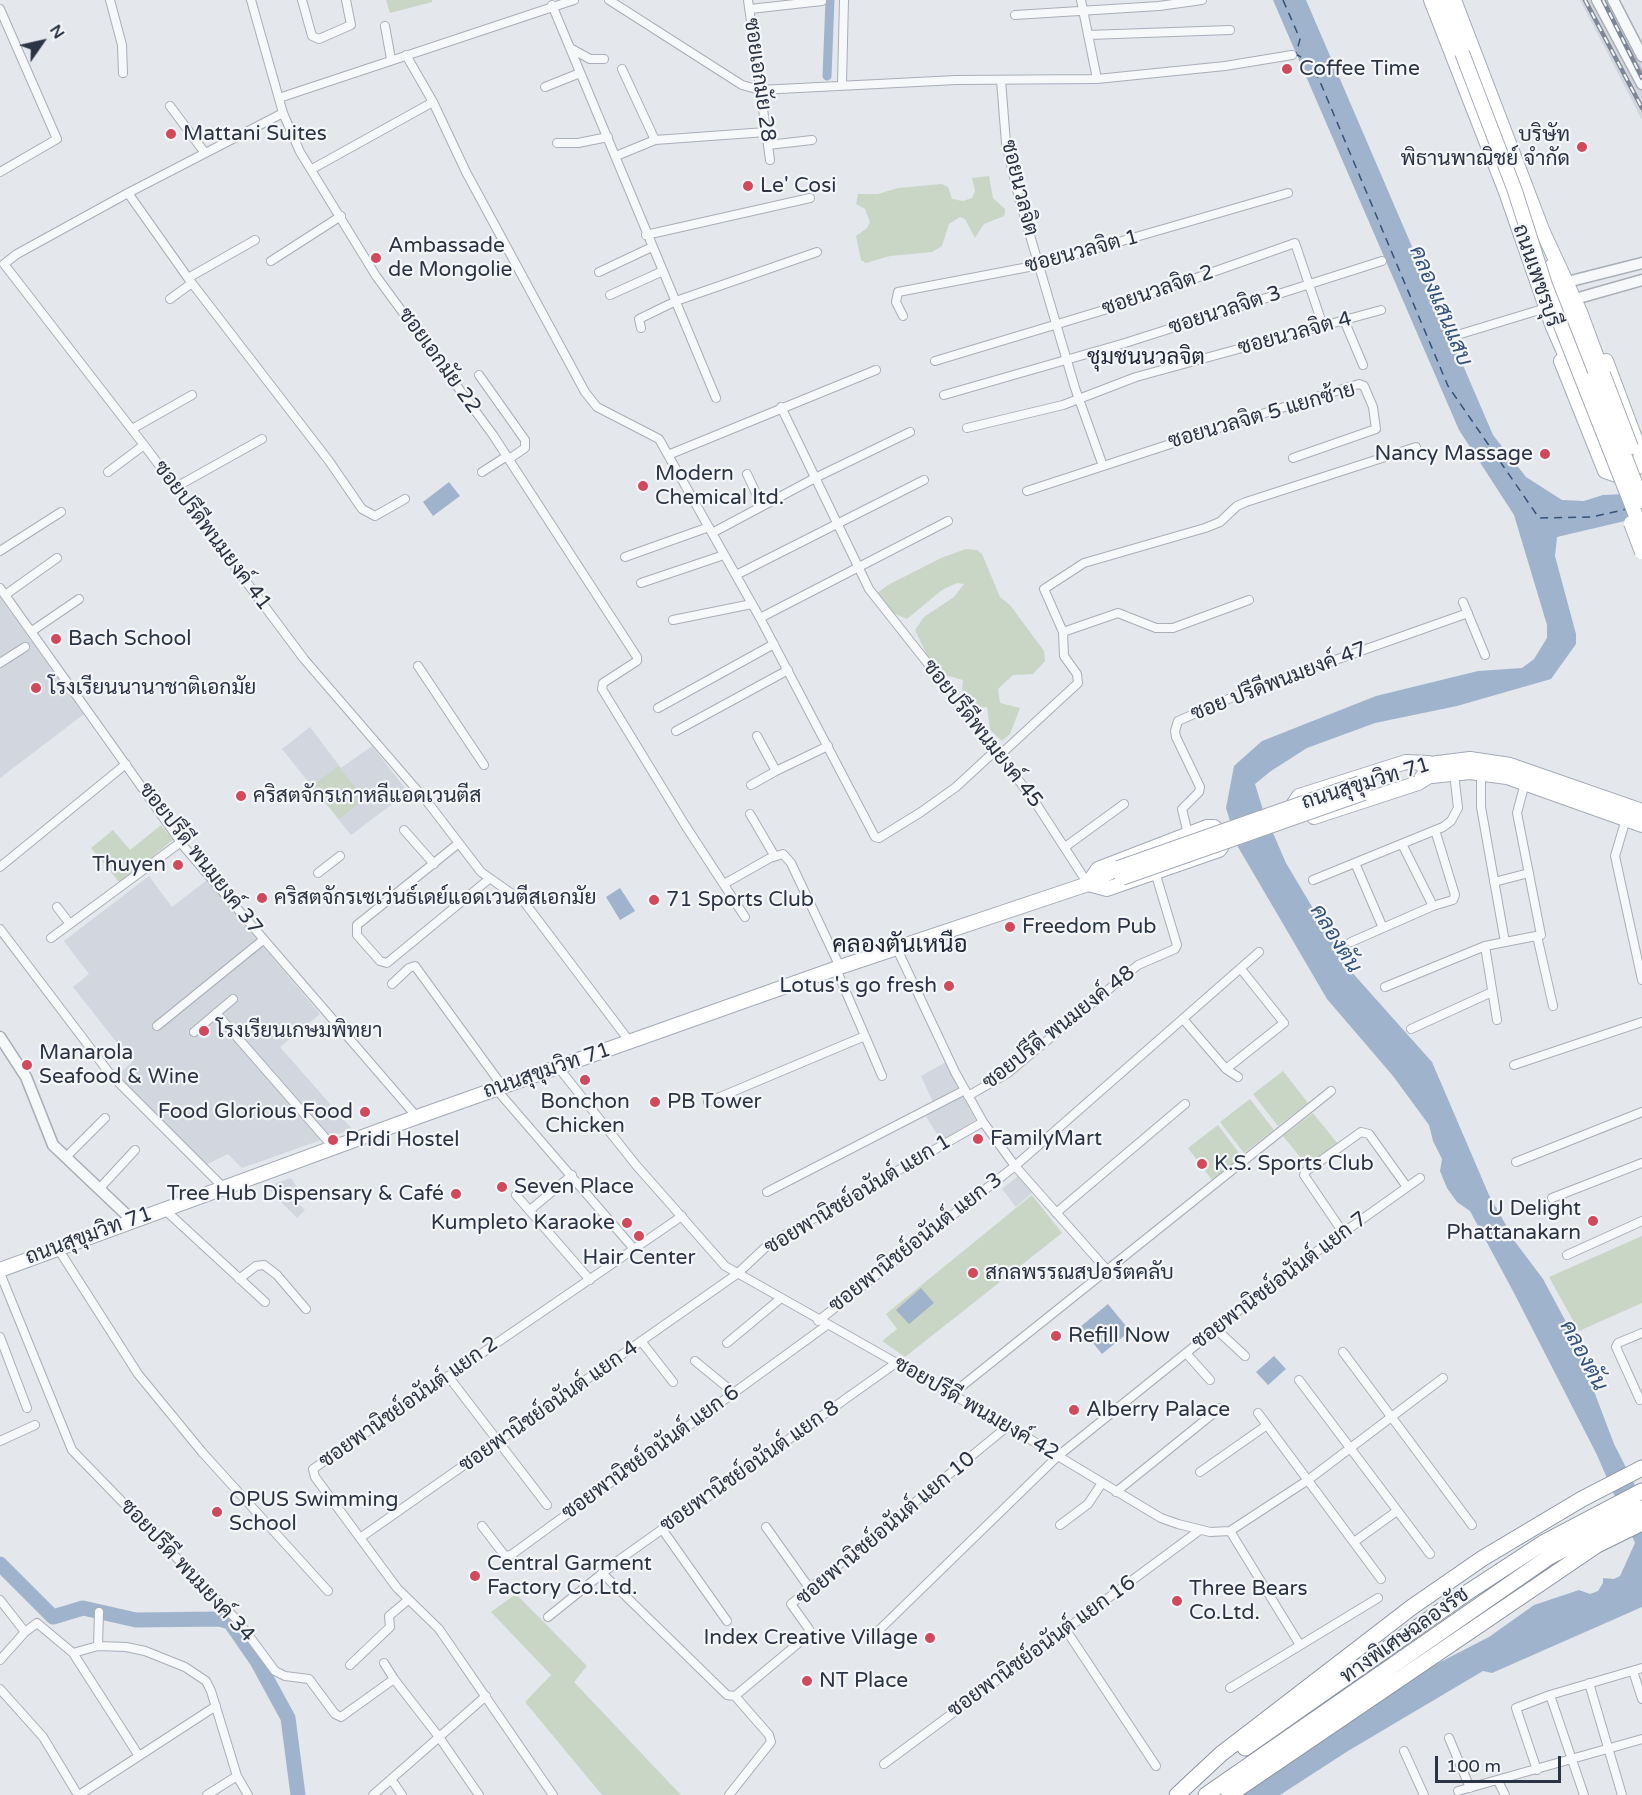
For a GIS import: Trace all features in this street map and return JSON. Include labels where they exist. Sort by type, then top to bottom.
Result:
[{"type":"highway","points":[[1177,1795],[1221,1754],[1412,1607],[1493,1552],[1582,1499],[1642,1468]]},
{"type":"highway","name":"ทางพิเศษฉลองรัช","points":[[1177,1795],[1465,1594],[1543,1543],[1642,1491]]},
{"type":"highway","name":"ทางพิเศษฉลองรัช","points":[[1206,1795],[1549,1557],[1642,1508]]},
{"type":"highway","points":[[1229,1795],[1597,1545],[1642,1523]]},
{"type":"main road","name":"ถนนเพชรบุรี","points":[[1431,0],[1506,192],[1553,327],[1642,552]]},
{"type":"main road","name":"ถนนเพชรบุรี","points":[[1442,0],[1515,191],[1545,285],[1642,531]]},
{"type":"main road","name":"ถนนเพชรบุรี","points":[[1454,0],[1543,232],[1577,305],[1598,375],[1642,501]]},
{"type":"main road","name":"ถนนเพชรบุรี","points":[[1543,232],[1558,285],[1642,475]]},
{"type":"main road","points":[[1553,327],[1560,358],[1605,471],[1622,477],[1632,473],[1638,467],[1641,454],[1597,334],[1577,305]]},
{"type":"main road","name":"ถนนสุขุมวิท 71","points":[[1,1267],[838,968],[1092,883],[1362,788],[1430,769],[1470,759],[1510,765],[1642,811]]},
{"type":"main road","points":[[1420,760],[1430,769],[1418,783],[1306,820],[1299,818],[1293,805],[1299,796],[1395,765],[1420,760]]},
{"type":"main road","name":"ถนนสุขุมวิท 71","points":[[1430,769],[1507,777],[1642,825]]},
{"type":"main road","points":[[1207,827],[1214,827],[1219,832],[1222,846],[1107,889],[1092,883],[1098,869],[1188,834],[1207,827]]},
{"type":"street","points":[[110,0],[122,45],[123,73]]},
{"type":"street","name":"ซอยเอกมัย 22","points":[[251,0],[283,113],[300,152],[376,276],[508,457],[628,643],[637,661],[603,683],[602,689],[724,884]]},
{"type":"street","points":[[302,0],[312,36],[319,39],[351,25],[346,0]]},
{"type":"street","points":[[279,98],[552,5],[574,0]]},
{"type":"street","points":[[609,0],[742,85],[760,90],[843,84],[1097,79],[1225,66],[1292,56]]},
{"type":"street","points":[[843,84],[844,0]]},
{"type":"street","points":[[1081,0],[1097,79]]},
{"type":"street","points":[[1015,15],[1159,6],[1202,0]]},
{"type":"street","points":[[1597,0],[1642,84]]},
{"type":"street","points":[[1613,0],[1642,56]]},
{"type":"street","points":[[749,4],[822,1]]},
{"type":"street","name":"ซอยเอกมัย 28","points":[[749,4],[770,160]]},
{"type":"street","points":[[552,5],[716,399]]},
{"type":"street","points":[[0,9],[57,139],[0,172]]},
{"type":"street","points":[[385,26],[391,59]]},
{"type":"street","points":[[1088,35],[1230,30]]},
{"type":"street","points":[[570,48],[590,59],[604,59]]},
{"type":"street","points":[[406,55],[434,102],[466,172],[590,399],[597,407],[655,435],[760,618],[874,835],[878,838],[956,787],[1078,683],[1077,674],[1064,656],[1063,632],[1043,590],[1084,563],[1205,528],[1220,522],[1237,506],[1246,502],[1416,447]]},
{"type":"street","points":[[622,69],[656,140]]},
{"type":"street","points":[[544,87],[580,73]]},
{"type":"street","name":"ซอยนวลจิต","points":[[1001,80],[1006,143],[1067,360],[1103,466]]},
{"type":"street","points":[[312,169],[434,102]]},
{"type":"street","points":[[170,106],[205,153]]},
{"type":"street","name":"ซอยปรีดีพนมยงค์ 41","points":[[283,113],[128,193],[17,254],[4,264],[132,429],[304,659],[489,879],[525,903],[630,1042]]},
{"type":"street","points":[[616,156],[656,140],[766,132]]},
{"type":"street","points":[[557,143],[579,143],[608,137]]},
{"type":"street","points":[[768,145],[812,140]]},
{"type":"street","points":[[128,193],[190,280],[316,444],[365,513],[375,516],[405,499]]},
{"type":"street","name":"ซอยนวลจิต 1","points":[[903,316],[896,302],[898,292],[1039,265],[1288,193]]},
{"type":"street","points":[[646,235],[810,198]]},
{"type":"street","points":[[271,261],[341,216]]},
{"type":"street","points":[[170,298],[190,280],[255,240]]},
{"type":"street","name":"ซอยนวลจิต 2","points":[[935,361],[1057,325],[1292,243],[1297,244],[1323,326]]},
{"type":"street","points":[[599,272],[652,247]]},
{"type":"street","points":[[641,328],[639,318],[676,301],[818,252]]},
{"type":"street","name":"ซอยนวลจิต 3","points":[[944,395],[1067,360],[1382,261]]},
{"type":"street","points":[[1567,282],[1642,263]]},
{"type":"street","points":[[610,295],[663,271]]},
{"type":"street","points":[[1577,305],[1642,280]]},
{"type":"street","points":[[1454,336],[1546,308]]},
{"type":"street","name":"ซอยนวลจิต 4","points":[[967,428],[1079,399],[1136,377],[1381,310]]},
{"type":"street","points":[[1344,320],[1363,365]]},
{"type":"street","points":[[668,455],[876,370]]},
{"type":"street","points":[[479,375],[525,441],[525,448],[482,472]]},
{"type":"street","name":"ซอยนวลจิต 5 แยกซ้าย","points":[[1103,466],[1359,384],[1364,386],[1373,407],[1376,429],[1293,458]]},
{"type":"street","points":[[132,429],[192,395]]},
{"type":"street","name":"ซอยปรีดีพนมยงค์ 45","points":[[781,407],[869,589],[998,752],[1092,883]]},
{"type":"street","points":[[625,557],[710,530],[910,432]]},
{"type":"street","points":[[176,487],[262,438]]},
{"type":"street","points":[[108,472],[144,445]]},
{"type":"street","points":[[1028,491],[1103,466]]},
{"type":"street","points":[[747,474],[762,506]]},
{"type":"street","points":[[736,575],[924,480]]},
{"type":"street","points":[[0,551],[62,512]]},
{"type":"street","points":[[760,618],[948,521]]},
{"type":"street","points":[[641,583],[724,555]]},
{"type":"street","points":[[2,592],[57,558]]},
{"type":"street","name":"ซอยปรีดี พนมยงค์ 37","points":[[2,592],[181,842],[417,1117]]},
{"type":"street","points":[[32,631],[79,599]]},
{"type":"street","points":[[1063,632],[1118,613],[1156,628],[1173,627],[1249,600]]},
{"type":"street","points":[[1463,602],[1485,654]]},
{"type":"street","points":[[673,620],[752,604]]},
{"type":"street","name":"ซอย ปรีดีพนมยงค์ 47","points":[[1188,834],[1182,809],[1199,792],[1200,787],[1174,731],[1178,721],[1187,715],[1242,693],[1468,613]]},
{"type":"street","points":[[658,708],[774,644]]},
{"type":"street","points":[[0,663],[25,648]]},
{"type":"street","points":[[417,666],[484,765]]},
{"type":"street","points":[[676,731],[788,670]]},
{"type":"street","points":[[757,736],[776,771]]},
{"type":"street","points":[[751,785],[828,746]]},
{"type":"street","points":[[0,867],[126,764]]},
{"type":"street","points":[[1313,880],[1436,830],[1450,821],[1458,808],[1454,773]]},
{"type":"street","points":[[1481,773],[1481,807],[1505,942]]},
{"type":"street","points":[[1525,783],[1517,813],[1553,1006]]},
{"type":"street","points":[[1065,847],[1124,804]]},
{"type":"street","points":[[750,814],[774,855]]},
{"type":"street","points":[[1626,819],[1615,856],[1642,980]]},
{"type":"street","points":[[404,830],[434,864]]},
{"type":"street","points":[[1351,942],[1433,906],[1453,900],[1455,895],[1436,830]]},
{"type":"street","points":[[51,938],[181,842]]},
{"type":"street","points":[[459,843],[357,925],[357,935],[384,963],[489,879]]},
{"type":"street","points":[[1402,844],[1433,906]]},
{"type":"street","points":[[745,917],[724,884],[774,855],[783,854],[791,863],[838,968],[882,1076]]},
{"type":"street","points":[[318,873],[340,856]]},
{"type":"street","points":[[1355,863],[1383,928]]},
{"type":"street","name":"ซอยปรีดี พนมยงค์ 48","points":[[966,1093],[1008,1073],[1138,965],[1175,948],[1177,945],[1155,872]]},
{"type":"street","points":[[1494,882],[1529,873]]},
{"type":"street","points":[[57,907],[70,924]]},
{"type":"street","points":[[0,928],[110,1074],[223,1187]]},
{"type":"street","points":[[1385,987],[1485,946],[1539,935]]},
{"type":"street","points":[[157,1026],[263,940]]},
{"type":"street","points":[[1485,946],[1497,1020]]},
{"type":"street","points":[[897,949],[966,1093],[983,1122],[1015,1166],[1106,1269]]},
{"type":"street","name":"ซอยพานิชย์อนันต์ แยก 3","points":[[818,1320],[1015,1166],[1259,952]]},
{"type":"street","points":[[392,984],[408,968],[415,966],[500,1088],[634,1249]]},
{"type":"street","points":[[1226,1069],[1284,1023],[1241,969]]},
{"type":"street","points":[[1411,1029],[1492,992]]},
{"type":"street","points":[[194,1032],[233,999]]},
{"type":"street","points":[[216,1013],[334,1148]]},
{"type":"street","points":[[1183,1019],[1226,1069],[1238,1077]]},
{"type":"street","points":[[1514,1065],[1642,1022]]},
{"type":"street","points":[[708,1102],[865,1036]]},
{"type":"street","points":[[0,1037],[26,1077],[50,1140],[132,1220]]},
{"type":"street","name":"ซอยปรีดี พนมยงค์ 42","points":[[558,1067],[636,1165],[725,1266],[1008,1426],[1161,1518],[1200,1530],[1230,1531]]},
{"type":"street","points":[[952,1394],[1331,1091]]},
{"type":"street","points":[[767,1192],[966,1093]]},
{"type":"street","points":[[1056,1213],[1185,1104]]},
{"type":"street","points":[[1516,1162],[1642,1112]]},
{"type":"street","points":[[66,1157],[105,1118]]},
{"type":"street","name":"ซอยพานิชย์อนันต์ แยก 1","points":[[737,1274],[769,1244],[983,1122]]},
{"type":"street","points":[[1342,1231],[1304,1175],[1361,1132],[1369,1134],[1407,1187]]},
{"type":"street","points":[[99,1189],[135,1150]]},
{"type":"street","points":[[1552,1198],[1642,1163]]},
{"type":"street","points":[[530,1210],[572,1175]]},
{"type":"street","name":"ซอยพานิชย์อนันต์ แยก 7","points":[[875,1634],[1058,1456],[1342,1231],[1420,1178]]},
{"type":"street","points":[[516,1195],[590,1280]]},
{"type":"street","points":[[164,1209],[265,1302]]},
{"type":"street","name":"ซอยพานิชย์อนันต์ แยก 2","points":[[554,1795],[439,1629],[408,1600],[315,1477],[314,1466],[682,1216]]},
{"type":"street","points":[[1567,1254],[1642,1221]]},
{"type":"street","points":[[57,1247],[138,1374],[202,1452],[328,1591]]},
{"type":"street","points":[[240,1279],[264,1265],[277,1275],[306,1309]]},
{"type":"street","name":"ซอยปรีดี พนมยงค์ 34","points":[[1,1267],[69,1447],[238,1621],[275,1671],[285,1676],[309,1679],[335,1714],[341,1717],[394,1679]]},
{"type":"street","name":"ซอยพานิชย์อนันต์ แยก 4","points":[[360,1538],[737,1274]]},
{"type":"street","points":[[727,1343],[780,1299]]},
{"type":"street","name":"ซอยพานิชย์อนันต์ แยก 6","points":[[482,1526],[505,1556],[508,1556],[827,1325]]},
{"type":"street","points":[[1216,1329],[1245,1356]]},
{"type":"street","points":[[1640,1400],[1616,1347],[1618,1343],[1642,1333]]},
{"type":"street","points":[[0,1337],[27,1408]]},
{"type":"street","points":[[641,1341],[673,1382]]},
{"type":"street","points":[[1343,1352],[1472,1525]]},
{"type":"street","points":[[1186,1353],[1210,1380]]},
{"type":"street","points":[[695,1361],[734,1393]]},
{"type":"street","name":"ซอยพานิชย์อนันต์ แยก 8","points":[[548,1617],[662,1529],[896,1364]]},
{"type":"street","points":[[448,1376],[547,1505]]},
{"type":"street","points":[[1300,1645],[1230,1531],[1308,1480],[1443,1378]]},
{"type":"street","points":[[1299,1380],[1430,1554]]},
{"type":"street","points":[[1116,1492],[1220,1408]]},
{"type":"street","points":[[1258,1413],[1380,1579]]},
{"type":"street","points":[[0,1441],[35,1425]]},
{"type":"street","points":[[1200,1472],[1267,1425]]},
{"type":"street","name":"ซอยพานิชย์อนันต์ แยก 10","points":[[735,1696],[807,1636],[809,1629],[791,1604],[1008,1426]]},
{"type":"street","points":[[1060,1525],[1088,1504],[1102,1483]]},
{"type":"street","points":[[1353,1542],[1397,1510]]},
{"type":"street","points":[[766,1527],[810,1589]]},
{"type":"street","points":[[662,1529],[727,1621]]},
{"type":"street","name":"ซอยพานิชย์อนันต์ แยก 16","points":[[884,1764],[1200,1530]]},
{"type":"street","points":[[602,1574],[727,1695],[735,1696],[768,1735],[771,1742],[729,1795]]},
{"type":"street","points":[[1230,1688],[1378,1598]]},
{"type":"street","points":[[0,1600],[25,1632]]},
{"type":"street","points":[[350,1665],[390,1627],[390,1616],[408,1600]]},
{"type":"street","points":[[98,1646],[99,1612]]},
{"type":"street","points":[[0,1660],[25,1632],[37,1623],[74,1653],[138,1756]]},
{"type":"street","points":[[1066,1630],[1156,1766]]},
{"type":"street","points":[[74,1653],[98,1646],[145,1651],[185,1667],[206,1682],[216,1706],[237,1776],[248,1795]]},
{"type":"street","points":[[384,1663],[479,1795]]},
{"type":"street","points":[[1537,1770],[1516,1708],[1550,1695],[1637,1669],[1642,1699]]},
{"type":"street","points":[[1589,1683],[1622,1795]]},
{"type":"street","points":[[0,1689],[43,1737],[79,1795],[216,1706]]},
{"type":"street","points":[[1550,1695],[1584,1795]]},
{"type":"street","points":[[373,1795],[486,1696]]},
{"type":"street","points":[[1449,1738],[1470,1788]]},
{"type":"street","points":[[1458,1791],[1642,1739]]},
{"type":"street","points":[[1404,1751],[1424,1795]]},
{"type":"street","points":[[207,1795],[237,1776]]},
{"type":"street","points":[[391,1779],[402,1795]]},
{"type":"street","points":[[1498,1781],[1505,1795]]},
{"type":"shaded area","points":[[1580,0],[1617,0],[1642,48],[1642,120]]},
{"type":"shaded area","name":"โรงเรียนนานาชาติเอกมัย","points":[[0,586],[88,711],[0,778]]},
{"type":"shaded area","points":[[310,727],[341,768],[372,746],[408,792],[351,835],[282,749]]},
{"type":"shaded area","name":"โรงเรียนเกษมพิทยา","points":[[149,876],[172,907],[207,880],[320,1014],[280,1047],[352,1129],[242,1168],[228,1154],[205,1165],[117,1076],[132,1062],[73,987],[89,974],[64,941]]},
{"type":"shaded area","points":[[946,1062],[959,1087],[933,1102],[921,1076]]},
{"type":"shaded area","points":[[962,1095],[976,1120],[941,1141],[925,1115]]},
{"type":"shaded area","points":[[1018,1176],[1032,1193],[1016,1207],[1002,1189]]},
{"type":"shaded area","points":[[291,1178],[301,1193],[294,1200],[305,1210],[297,1218],[266,1187]]},
{"type":"green space","points":[[386,0],[432,0],[432,2],[390,13]]},
{"type":"green space","points":[[989,176],[993,198],[1005,209],[1005,212],[1004,216],[984,224],[975,238],[965,219],[960,217],[949,224],[942,246],[932,252],[890,256],[866,263],[861,260],[856,236],[867,228],[870,222],[865,209],[856,204],[858,194],[878,194],[898,188],[942,184],[948,187],[952,199],[963,201],[972,198],[975,191],[972,178]]},
{"type":"green space","points":[[966,549],[977,550],[982,554],[1000,597],[1010,605],[1044,651],[1045,661],[1033,674],[1013,675],[998,689],[1000,703],[1020,708],[1010,734],[1002,741],[990,730],[987,707],[977,708],[969,703],[962,690],[963,680],[945,675],[927,655],[915,630],[924,617],[954,597],[964,584],[957,583],[942,590],[907,619],[889,611],[877,593],[941,558]]},
{"type":"green space","points":[[338,766],[365,799],[339,819],[312,786]]},
{"type":"green space","points":[[161,825],[173,840],[120,883],[91,848],[113,830],[130,850]]},
{"type":"green space","points":[[1283,1071],[1308,1103],[1278,1126],[1253,1094]]},
{"type":"green space","points":[[1250,1099],[1274,1130],[1244,1153],[1220,1122]]},
{"type":"green space","points":[[1313,1113],[1338,1144],[1308,1167],[1283,1136]]},
{"type":"green space","points":[[1218,1125],[1242,1157],[1212,1180],[1188,1148]]},
{"type":"green space","name":"สกลพรรณสปอร์ตคลับ","points":[[1032,1195],[1062,1233],[905,1357],[882,1341],[897,1329],[886,1314]]},
{"type":"green space","points":[[1642,1236],[1642,1303],[1579,1331],[1549,1277]]},
{"type":"green space","points":[[516,1594],[587,1666],[574,1682],[681,1795],[602,1795],[525,1702],[551,1675],[491,1612]]},
{"type":"water","points":[[1273,0],[1306,0],[1493,435],[1526,477],[1562,500],[1584,501],[1603,495],[1642,493],[1642,517],[1557,537],[1555,556],[1576,634],[1576,644],[1551,679],[1457,706],[1375,723],[1307,748],[1255,784],[1263,810],[1286,863],[1349,969],[1432,1062],[1489,1195],[1516,1243],[1543,1279],[1572,1333],[1614,1444],[1642,1499],[1642,1607],[1492,1673],[1483,1671],[1348,1751],[1280,1795],[1239,1795],[1419,1673],[1489,1637],[1534,1605],[1579,1590],[1590,1594],[1598,1591],[1603,1578],[1614,1579],[1620,1576],[1635,1543],[1597,1455],[1514,1293],[1470,1211],[1457,1202],[1447,1188],[1440,1171],[1442,1159],[1433,1141],[1429,1125],[1393,1076],[1327,999],[1238,847],[1226,808],[1234,766],[1262,741],[1376,696],[1478,671],[1522,668],[1534,659],[1547,638],[1547,625],[1514,515],[1459,430]]},
{"type":"water","points":[[449,482],[460,496],[433,516],[423,502]]},
{"type":"water","points":[[620,888],[635,911],[620,920],[606,897]]},
{"type":"water","points":[[921,1288],[934,1303],[909,1324],[896,1310]]},
{"type":"water","points":[[1108,1304],[1130,1331],[1102,1354],[1080,1327]]},
{"type":"water","points":[[1274,1356],[1286,1369],[1268,1385],[1256,1372]]},
{"type":"waterway","points":[[827,76],[830,0]]},
{"type":"waterway","points":[[0,1564],[53,1617],[83,1608],[136,1620],[219,1619],[230,1622],[257,1661],[288,1718],[298,1795]]},
{"type":"ferry route","points":[[1283,0],[1300,39],[1296,54],[1313,65],[1448,386],[1539,518],[1592,517],[1627,509]]},
{"type":"railway","points":[[1585,0],[1642,108]]},
{"type":"railway","points":[[1603,0],[1642,78]]},
{"type":"place","name":"Coffee Time","points":[[1287,69]]},
{"type":"place","name":"Mattani Suites","points":[[171,134]]},
{"type":"place","name":"บริษัท พิธานพาณิชย์ จำกัด","points":[[1582,147]]},
{"type":"place","name":"Le' Cosi","points":[[748,186]]},
{"type":"place","name":"Ambassade de Mongolie","points":[[376,258]]},
{"type":"place","name":"Nancy Massage","points":[[1545,454]]},
{"type":"place","name":"Modern Chemical ltd.","points":[[643,486]]},
{"type":"place","name":"Bach School","points":[[56,639]]},
{"type":"place","name":"โรงเรียนนานาชาติเอกมัย","points":[[36,688]]},
{"type":"place","name":"คริสตจักรเกาหลีแอดเวนตีส","points":[[241,796]]},
{"type":"place","name":"Thuyen","points":[[178,865]]},
{"type":"place","name":"คริสตจักรเซเว่นธ์เดย์แอดเวนตีสเอกมัย","points":[[262,898]]},
{"type":"place","name":"71 Sports Club","points":[[654,900]]},
{"type":"place","name":"Freedom Pub","points":[[1010,927]]},
{"type":"place","name":"Lotus's go fresh","points":[[949,986]]},
{"type":"place","name":"โรงเรียนเกษมพิทยา","points":[[204,1031]]},
{"type":"place","name":"Manarola Seafood & Wine","points":[[27,1065]]},
{"type":"place","name":"Bonchon Chicken","points":[[585,1080]]},
{"type":"place","name":"PB Tower","points":[[655,1102]]},
{"type":"place","name":"Food Glorious Food","points":[[365,1112]]},
{"type":"place","name":"FamilyMart","points":[[978,1139]]},
{"type":"place","name":"Pridi Hostel","points":[[333,1140]]},
{"type":"place","name":"K.S. Sports Club","points":[[1202,1164]]},
{"type":"place","name":"Seven Place","points":[[502,1187]]},
{"type":"place","name":"Tree Hub Dispensary & Café","points":[[456,1194]]},
{"type":"place","name":"U Delight Phattanakarn","points":[[1593,1221]]},
{"type":"place","name":"Kumpleto Karaoke","points":[[627,1223]]},
{"type":"place","name":"Hair Center","points":[[639,1236]]},
{"type":"place","name":"สกลพรรณสปอร์ตคลับ","points":[[973,1273]]},
{"type":"place","name":"Refill Now","points":[[1056,1336]]},
{"type":"place","name":"Alberry Palace","points":[[1074,1410]]},
{"type":"place","name":"OPUS Swimming School","points":[[217,1512]]},
{"type":"place","name":"Central Garment Factory Co.Ltd.","points":[[475,1576]]},
{"type":"place","name":"Three Bears Co.Ltd.","points":[[1177,1601]]},
{"type":"place","name":"Index Creative Village","points":[[930,1638]]},
{"type":"place","name":"NT Place","points":[[807,1681]]},
{"type":"district","name":"ชุมชนนวลจิต","points":[[1146,358]]},
{"type":"district","name":"คลองตันเหนือ","points":[[900,946]]},
{"type":"water label","name":"คลองแสนแสบ","points":[[1440,306]]},
{"type":"water label","name":"คลองตัน","points":[[1335,939]]},
{"type":"water label","name":"คลองตัน","points":[[1583,1356]]}]
